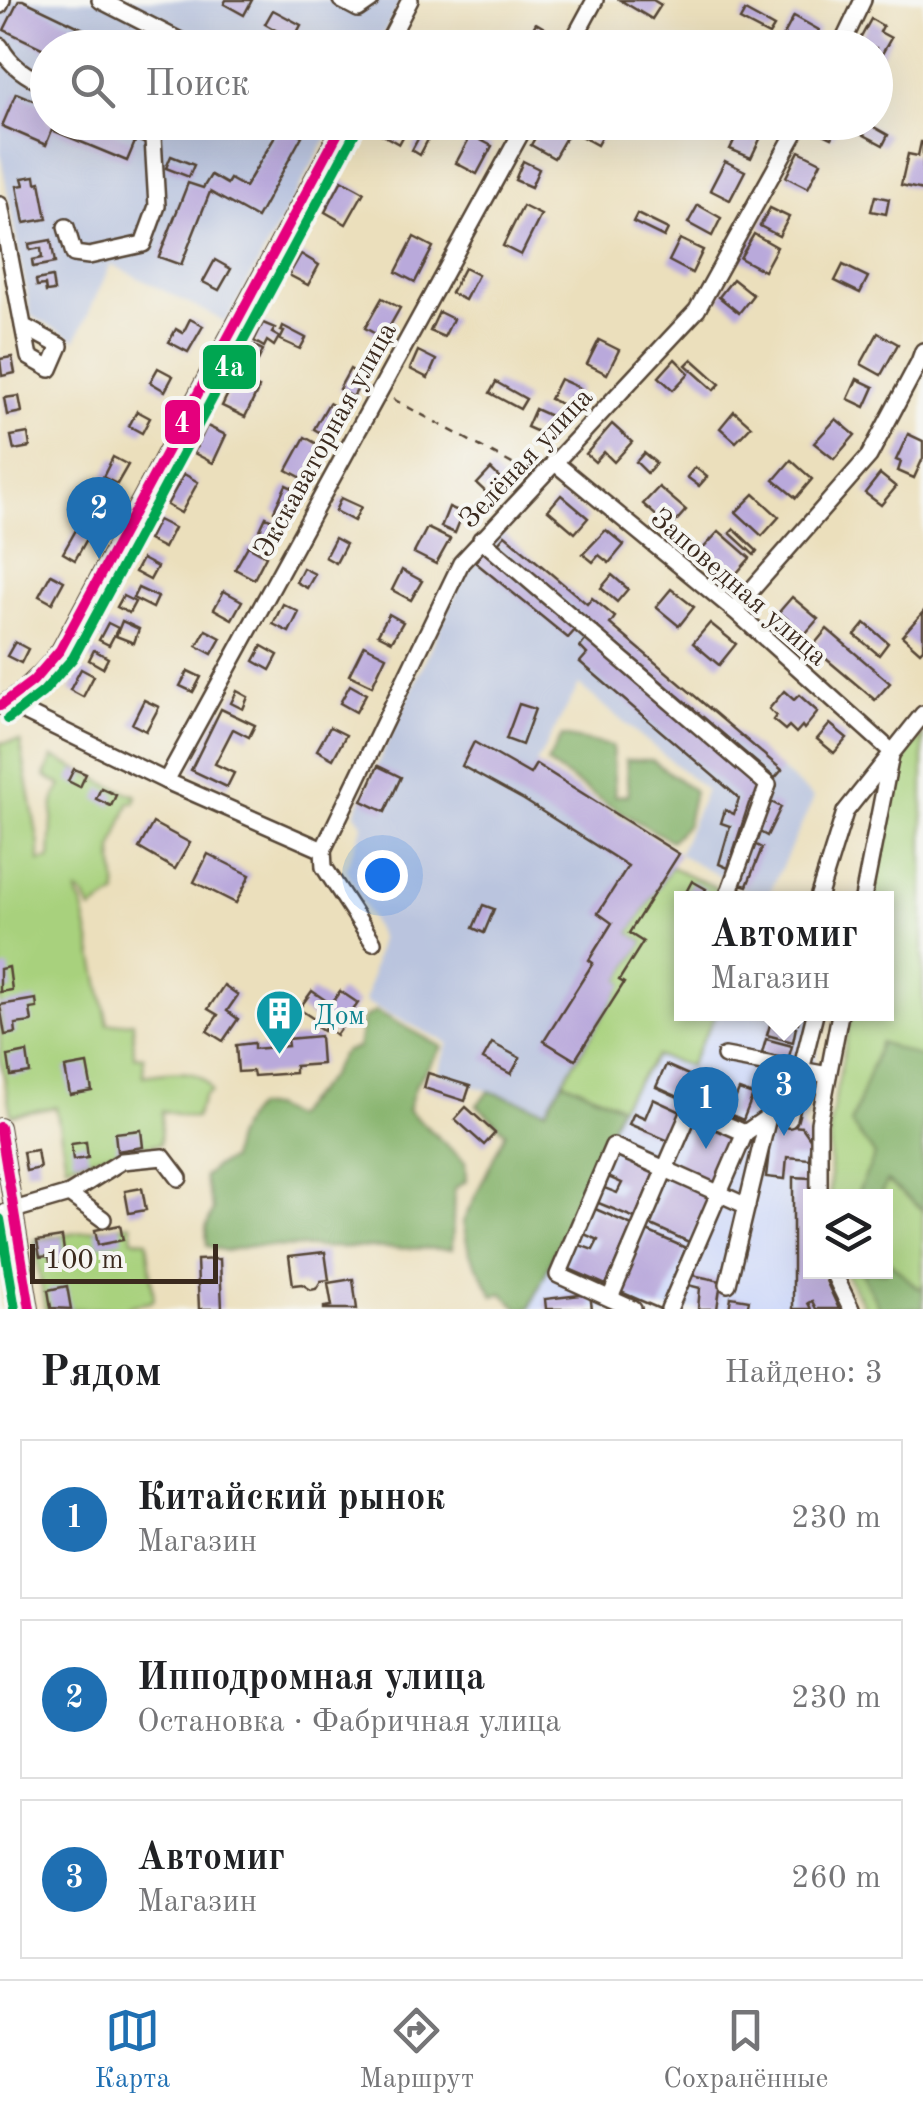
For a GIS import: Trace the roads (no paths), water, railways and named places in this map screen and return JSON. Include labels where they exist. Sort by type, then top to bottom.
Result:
[{"type":"street","points":[[100,0],[159,30]]},
{"type":"street","points":[[342,0],[358,9],[371,0]]},
{"type":"street","points":[[394,30],[410,0]]},
{"type":"street","points":[[579,30],[595,0]]},
{"type":"street","points":[[849,30],[863,0]]},
{"type":"street","points":[[0,46],[30,78]]},
{"type":"street","points":[[66,228],[74,254],[89,256],[144,244],[157,206],[157,140]]},
{"type":"street","points":[[332,140],[60,650],[27,688],[3,705],[323,850],[324,867],[373,942]]},
{"type":"street","name":"Экскаваторная улица","points":[[166,780],[518,140]]},
{"type":"street","name":"Зелёная улица","points":[[323,850],[461,563],[696,310],[791,140]]},
{"type":"street","points":[[0,206],[23,326]]},
{"type":"street","points":[[734,610],[869,456],[922,359]]},
{"type":"street","name":"Заповедная улица","points":[[554,462],[734,610],[892,752]]},
{"type":"street","points":[[482,539],[768,785],[728,891]]},
{"type":"street","points":[[820,891],[845,812],[923,714]]},
{"type":"street","points":[[864,891],[892,752]]},
{"type":"street","points":[[789,1119],[812,1021]]},
{"type":"street","points":[[819,1189],[819,1123],[839,1021]]},
{"type":"street","points":[[724,1056],[828,1075]]},
{"type":"street","points":[[604,1300],[691,1110],[745,1133]]},
{"type":"street","points":[[669,1309],[745,1133],[768,1116],[819,1123]]},
{"type":"street","points":[[728,1284],[768,1116]]},
{"type":"street","points":[[0,1127],[7,1213],[30,1309]]},
{"type":"street","points":[[634,1309],[604,1300],[558,1276],[613,1146],[746,1206]]},
{"type":"street","points":[[7,1213],[69,1194],[122,1162],[163,1157],[179,1178]]},
{"type":"street","points":[[69,1194],[104,1219]]},
{"type":"street","points":[[836,1279],[851,1309]]},
{"type":"place","name":"Ипподромная улица","points":[[99,559]]},
{"type":"place","name":"Дом","points":[[279,1056]]},
{"type":"place","name":"Автомиг","points":[[784,1136]]},
{"type":"place","name":"Китайский рынок","points":[[706,1149]]}]
